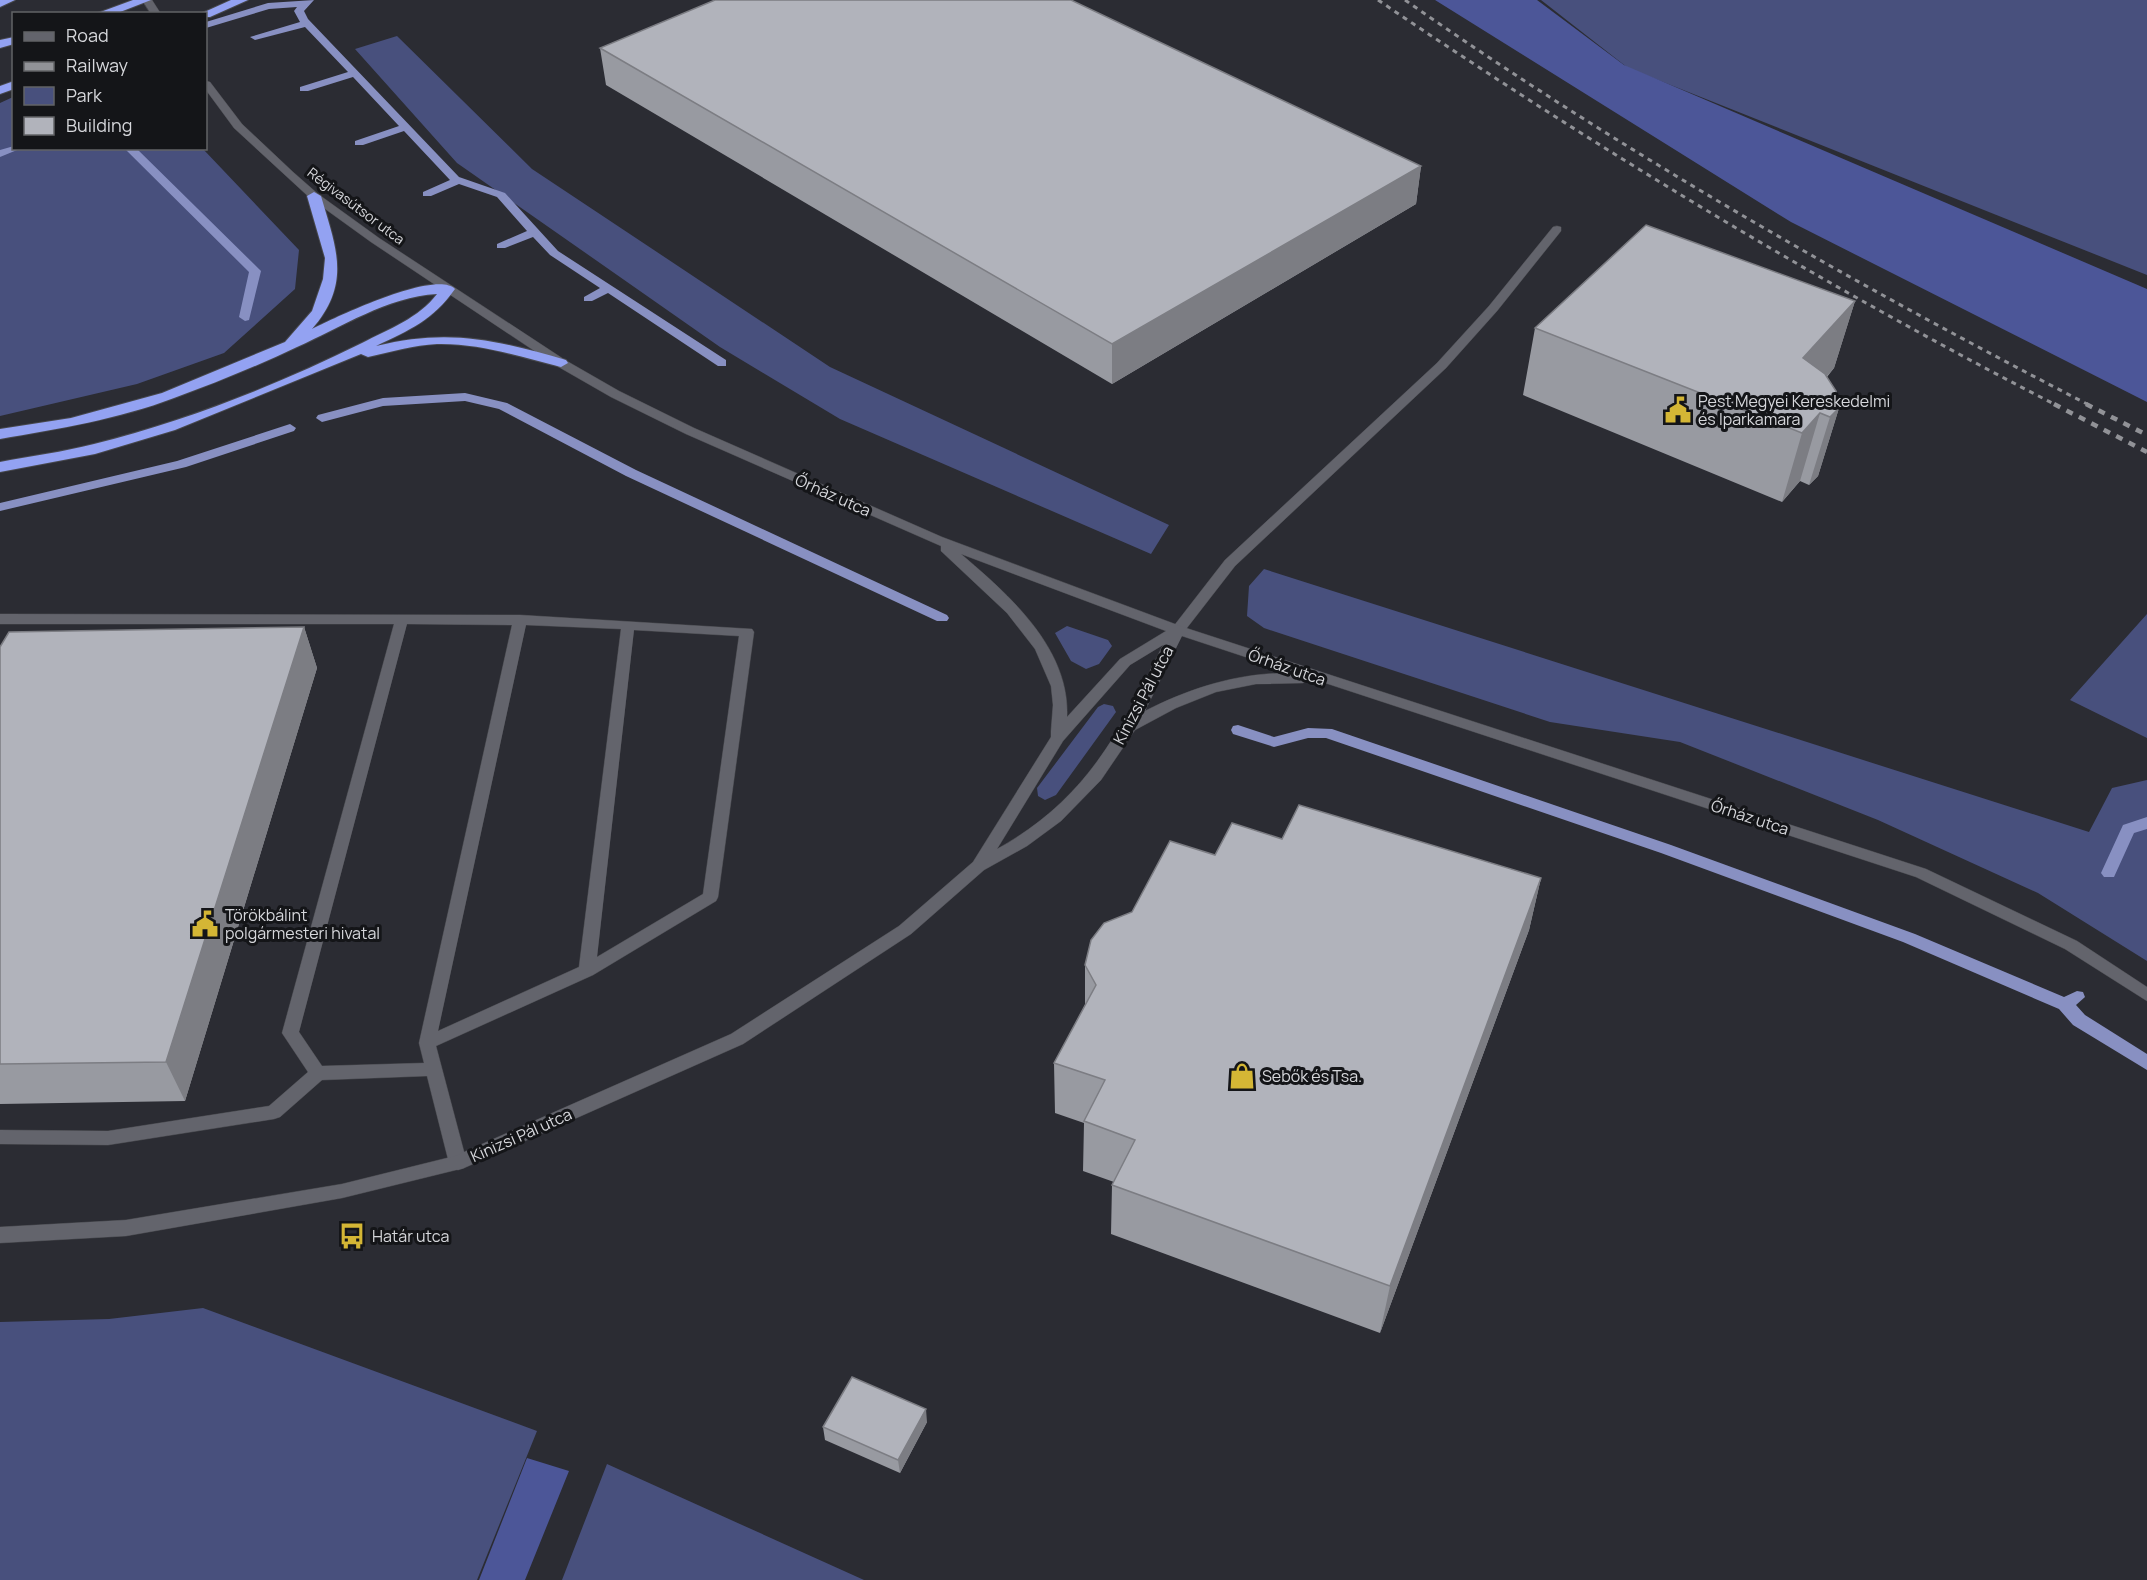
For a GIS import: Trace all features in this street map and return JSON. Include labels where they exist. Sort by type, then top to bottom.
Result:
[{"type":"highway","points":[[0,3],[9,0]]},
{"type":"highway","points":[[107,12],[146,0]]},
{"type":"highway","points":[[207,14],[242,0]]},
{"type":"highway","points":[[290,345],[319,312],[330,279],[332,258],[314,196]]},
{"type":"highway","points":[[0,434],[72,422],[167,396],[389,301],[428,289],[448,289]]},
{"type":"highway","points":[[0,467],[95,449],[170,427],[340,359],[416,321],[434,308],[448,289]]},
{"type":"highway","points":[[340,359],[404,344],[437,340],[464,341],[506,348],[561,363]]},
{"type":"street","name":"Régivasútsor utca","points":[[207,85],[238,126],[314,196],[448,289]]},
{"type":"street","points":[[1178,630],[1230,562],[1446,362],[1511,289],[1557,229]]},
{"type":"street","name":"Őrház utca","points":[[448,289],[561,363],[615,394],[690,431],[937,540],[1178,630],[1324,680],[1921,873],[2071,945],[2147,995]]},
{"type":"street","points":[[937,540],[1000,598],[1033,636],[1053,669],[1060,708],[1058,737]]},
{"type":"street","points":[[0,619],[520,620],[747,632],[710,897],[587,970],[427,1043]]},
{"type":"street","points":[[318,1073],[290,1033],[402,619]]},
{"type":"street","points":[[458,1163],[427,1043],[520,620]]},
{"type":"street","points":[[587,970],[628,626]]},
{"type":"street","name":"Kinizsi Pál utca","points":[[0,1235],[126,1228],[342,1191],[458,1163],[737,1039],[905,930],[978,866],[1022,842],[1056,817],[1096,776],[1130,726],[1178,630]]},
{"type":"street","name":"Kinizsi Pál utca","points":[[978,866],[1058,737],[1125,662],[1178,630]]},
{"type":"street","points":[[1130,726],[1181,698],[1226,683],[1278,677],[1324,680]]},
{"type":"street","points":[[0,1137],[108,1138],[274,1112],[318,1073],[434,1069]]},
{"type":"green space","points":[[1541,0],[2147,0],[2147,275],[1628,68]]},
{"type":"green space","points":[[397,36],[532,169],[830,367],[1169,525],[1151,554],[840,419],[720,347],[457,163],[355,49]]},
{"type":"green space","points":[[12,97],[12,150],[204,150],[299,250],[295,289],[224,353],[137,384],[0,416],[0,103]]},
{"type":"green space","points":[[1264,569],[2089,832],[2112,788],[2147,780],[2147,961],[2038,893],[1878,820],[1680,742],[1550,722],[1264,628],[1247,616],[1249,586]]},
{"type":"green space","points":[[2147,614],[2147,738],[2070,700]]},
{"type":"green space","points":[[1067,626],[1108,640],[1112,646],[1099,664],[1086,669],[1071,661],[1055,633]]},
{"type":"green space","points":[[1104,704],[1113,706],[1116,712],[1056,795],[1045,800],[1038,796],[1037,788],[1098,707]]},
{"type":"green space","points":[[203,1308],[537,1431],[477,1580],[0,1580],[0,1322],[109,1319]]},
{"type":"green space","points":[[607,1464],[864,1580],[562,1580]]},
{"type":"shaded area","points":[[1435,0],[1537,0],[1624,65],[2147,289],[2147,402],[1791,222]]},
{"type":"shaded area","points":[[527,1458],[569,1471],[525,1580],[479,1580]]},
{"type":"building","points":[[715,0],[1071,0],[1421,166],[1112,344],[600,48]]},
{"type":"building","points":[[1646,225],[1855,301],[1803,358],[1825,374],[1836,391],[1839,408],[1830,417],[1820,413],[1802,433],[1535,328]]},
{"type":"building","points":[[304,627],[166,1062],[0,1064],[0,647],[9,632]]},
{"type":"building","points":[[1299,805],[1541,878],[1390,1286],[1112,1185],[1135,1140],[1084,1121],[1105,1080],[1054,1063],[1096,985],[1085,965],[1091,940],[1104,923],[1132,912],[1170,841],[1215,855],[1232,823],[1282,839]]},
{"type":"building","points":[[852,1377],[926,1409],[898,1460],[823,1427]]},
{"type":"waterway","points":[[307,23],[299,11],[309,0]]},
{"type":"waterway","points":[[207,25],[268,6],[304,4]]},
{"type":"waterway","points":[[255,37],[307,23]]},
{"type":"waterway","points":[[307,23],[354,73]]},
{"type":"waterway","points":[[304,89],[354,73]]},
{"type":"waterway","points":[[354,73],[406,127]]},
{"type":"waterway","points":[[359,143],[406,127]]},
{"type":"waterway","points":[[406,127],[459,180]]},
{"type":"waterway","points":[[0,154],[12,150]]},
{"type":"waterway","points":[[131,150],[255,271],[245,317]]},
{"type":"waterway","points":[[427,194],[459,180]]},
{"type":"waterway","points":[[459,180],[501,195],[554,253],[722,363]]},
{"type":"waterway","points":[[501,246],[534,232]]},
{"type":"waterway","points":[[588,299],[607,289]]},
{"type":"waterway","points":[[322,418],[383,402],[465,397],[503,406],[631,473],[942,618]]},
{"type":"waterway","points":[[0,507],[181,464],[290,428]]},
{"type":"waterway","points":[[1238,730],[1274,742],[1308,733],[1327,733],[1666,849],[1909,938],[2065,1004]]},
{"type":"waterway","points":[[2109,873],[2128,829],[2147,823]]},
{"type":"waterway","points":[[2065,1004],[2077,997]]},
{"type":"waterway","points":[[2065,1004],[2079,1020],[2147,1063]]},
{"type":"railway","points":[[1378,0],[1543,109],[1711,213],[1882,312],[2056,405]]},
{"type":"railway","points":[[1405,0],[1570,110],[1740,214],[1913,312],[2089,405]]},
{"type":"railway","points":[[2054,404],[2147,452]]},
{"type":"railway","points":[[2086,404],[2147,435]]},
{"type":"place","name":"Pest Megyei Kereskedelmi és Iparkamara","points":[[1678,410]]},
{"type":"place","name":"Törökbálint polgármesteri hivatal","points":[[205,924]]},
{"type":"place","name":"Sebők és Tsa.","points":[[1242,1076]]},
{"type":"place","name":"Határ utca","points":[[352,1236]]}]
